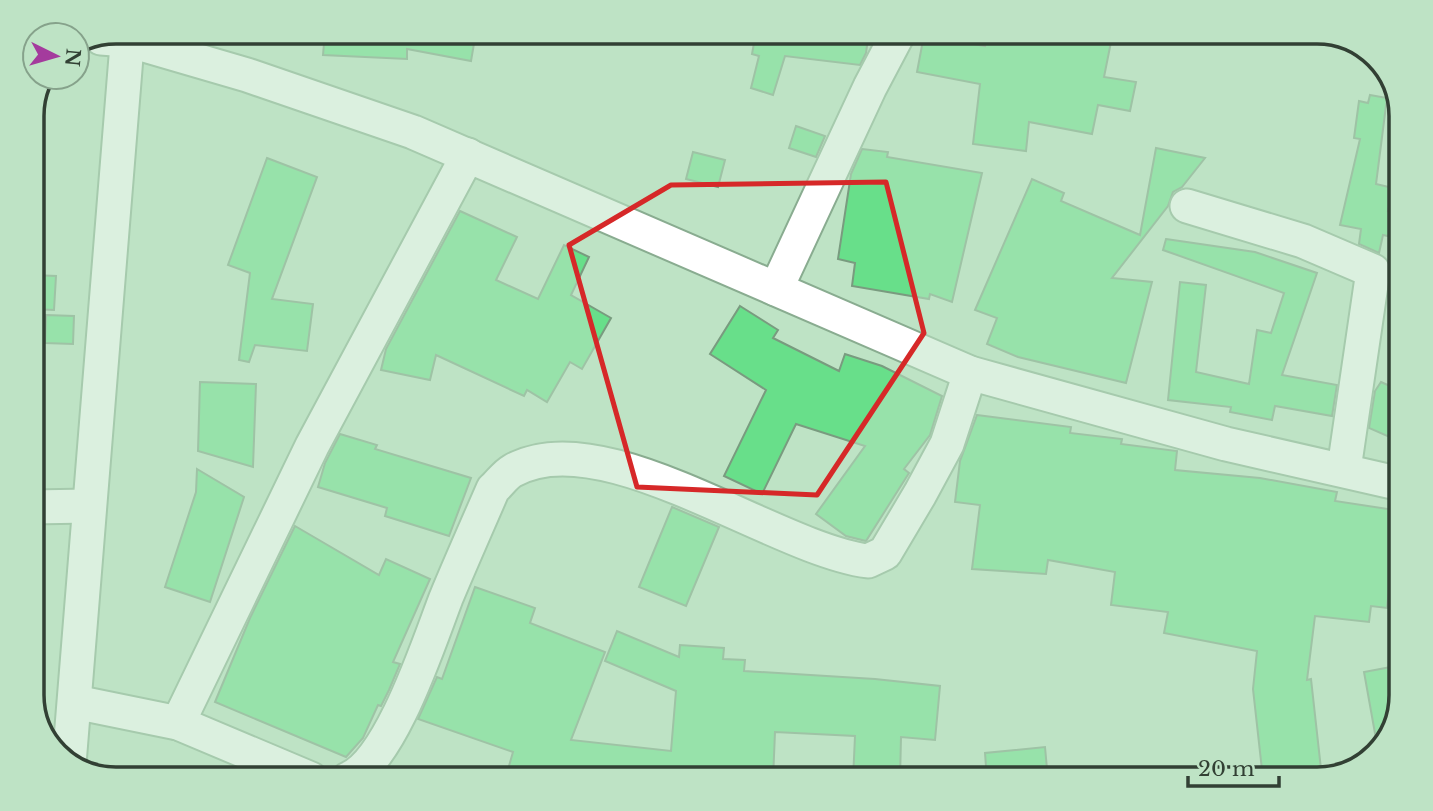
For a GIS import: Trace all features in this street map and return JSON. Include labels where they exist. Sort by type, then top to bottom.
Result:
[{"type":"street","points":[[70,751],[118,44]]},
{"type":"street","points":[[144,44],[341,106],[468,155],[970,373],[1226,443],[1389,481]]},
{"type":"street","points":[[776,289],[893,44]]},
{"type":"street","points":[[177,723],[312,446],[468,155]]},
{"type":"street","points":[[1187,206],[1303,241],[1387,276],[1345,469]]},
{"type":"street","points":[[365,767],[387,735],[410,690],[493,489],[512,471],[541,461],[603,464],[657,478],[803,542],[868,561],[885,553],[920,494],[947,444],[970,373]]},
{"type":"street","points":[[44,507],[88,506]]},
{"type":"street","points":[[75,702],[177,723],[282,767]]},
{"type":"highlighted area","points":[[886,182],[924,333],[817,495],[637,487],[569,245],[671,185]]},
{"type":"building","points":[[324,44],[474,44],[471,61],[407,49],[407,59],[323,55]]},
{"type":"building","points":[[754,44],[867,44],[860,65],[785,56],[773,95],[751,88],[759,56],[752,54]]},
{"type":"building","points":[[922,44],[1111,44],[1104,77],[1136,82],[1130,111],[1098,105],[1092,134],[1029,122],[1026,151],[973,144],[980,84],[917,72]]},
{"type":"building","points":[[1370,95],[1387,99],[1376,184],[1389,187],[1389,236],[1383,235],[1379,253],[1359,244],[1361,229],[1340,225],[1360,139],[1354,138],[1359,101],[1368,103]]},
{"type":"building","points":[[796,126],[825,136],[816,157],[789,148]]},
{"type":"building","points":[[1156,148],[1205,158],[1182,187],[1173,192],[1168,206],[1112,278],[1152,282],[1126,383],[1018,357],[987,344],[997,318],[975,310],[1032,179],[1064,193],[1061,201],[1140,235]]},
{"type":"building","points":[[862,149],[888,152],[887,157],[982,173],[952,302],[930,294],[929,299],[852,286],[855,263],[838,259],[851,174]]},
{"type":"building","points":[[693,152],[725,160],[718,187],[686,179]]},
{"type":"building","points":[[267,158],[317,177],[272,299],[313,304],[307,351],[255,345],[249,362],[239,360],[250,273],[228,265]]},
{"type":"building","points":[[460,211],[517,237],[496,280],[538,299],[564,245],[589,257],[571,295],[611,318],[582,369],[570,362],[547,402],[527,390],[524,396],[436,355],[430,380],[381,370],[386,349]]},
{"type":"building","points":[[1166,239],[1255,252],[1317,273],[1282,375],[1337,385],[1332,416],[1275,406],[1272,420],[1230,412],[1231,407],[1168,400],[1180,282],[1206,285],[1196,372],[1249,384],[1257,330],[1271,333],[1284,293],[1163,250]]},
{"type":"building","points":[[44,276],[56,276],[54,310],[44,310]]},
{"type":"building","points":[[740,306],[778,330],[773,338],[839,371],[845,354],[882,366],[942,396],[930,435],[904,469],[909,473],[866,541],[846,536],[816,514],[865,446],[796,424],[762,494],[724,476],[766,390],[710,354]]},
{"type":"building","points":[[46,315],[74,316],[73,344],[45,343]]},
{"type":"building","points":[[200,382],[256,384],[253,467],[198,451]]},
{"type":"building","points":[[1381,382],[1389,386],[1389,437],[1369,428],[1375,391]]},
{"type":"building","points":[[977,415],[1071,427],[1070,433],[1122,439],[1121,444],[1177,451],[1175,470],[1260,478],[1337,492],[1335,501],[1389,509],[1387,608],[1371,606],[1369,622],[1315,616],[1307,680],[1311,679],[1321,767],[1262,767],[1253,689],[1257,651],[1164,633],[1168,612],[1111,605],[1115,572],[1048,560],[1046,574],[972,569],[980,505],[955,502],[960,461]]},
{"type":"building","points":[[340,434],[377,445],[375,449],[471,478],[449,536],[385,516],[387,508],[318,487],[325,463]]},
{"type":"building","points":[[197,469],[244,497],[210,602],[165,587],[196,492]]},
{"type":"building","points":[[672,507],[719,527],[686,606],[639,587]]},
{"type":"building","points":[[295,526],[379,575],[386,559],[430,579],[393,662],[400,664],[389,690],[381,706],[378,705],[363,738],[346,757],[215,702],[250,618]]},
{"type":"building","points":[[475,587],[535,608],[530,623],[605,652],[571,740],[671,751],[676,691],[605,661],[617,631],[679,657],[680,645],[724,648],[723,659],[745,660],[744,671],[940,686],[935,740],[901,737],[900,767],[854,767],[855,736],[775,732],[774,767],[509,767],[513,752],[418,719],[437,677],[442,679]]},
{"type":"building","points":[[1389,667],[1389,704],[1384,723],[1376,737],[1364,672]]},
{"type":"building","points":[[1045,747],[1047,767],[986,767],[985,753]]}]
